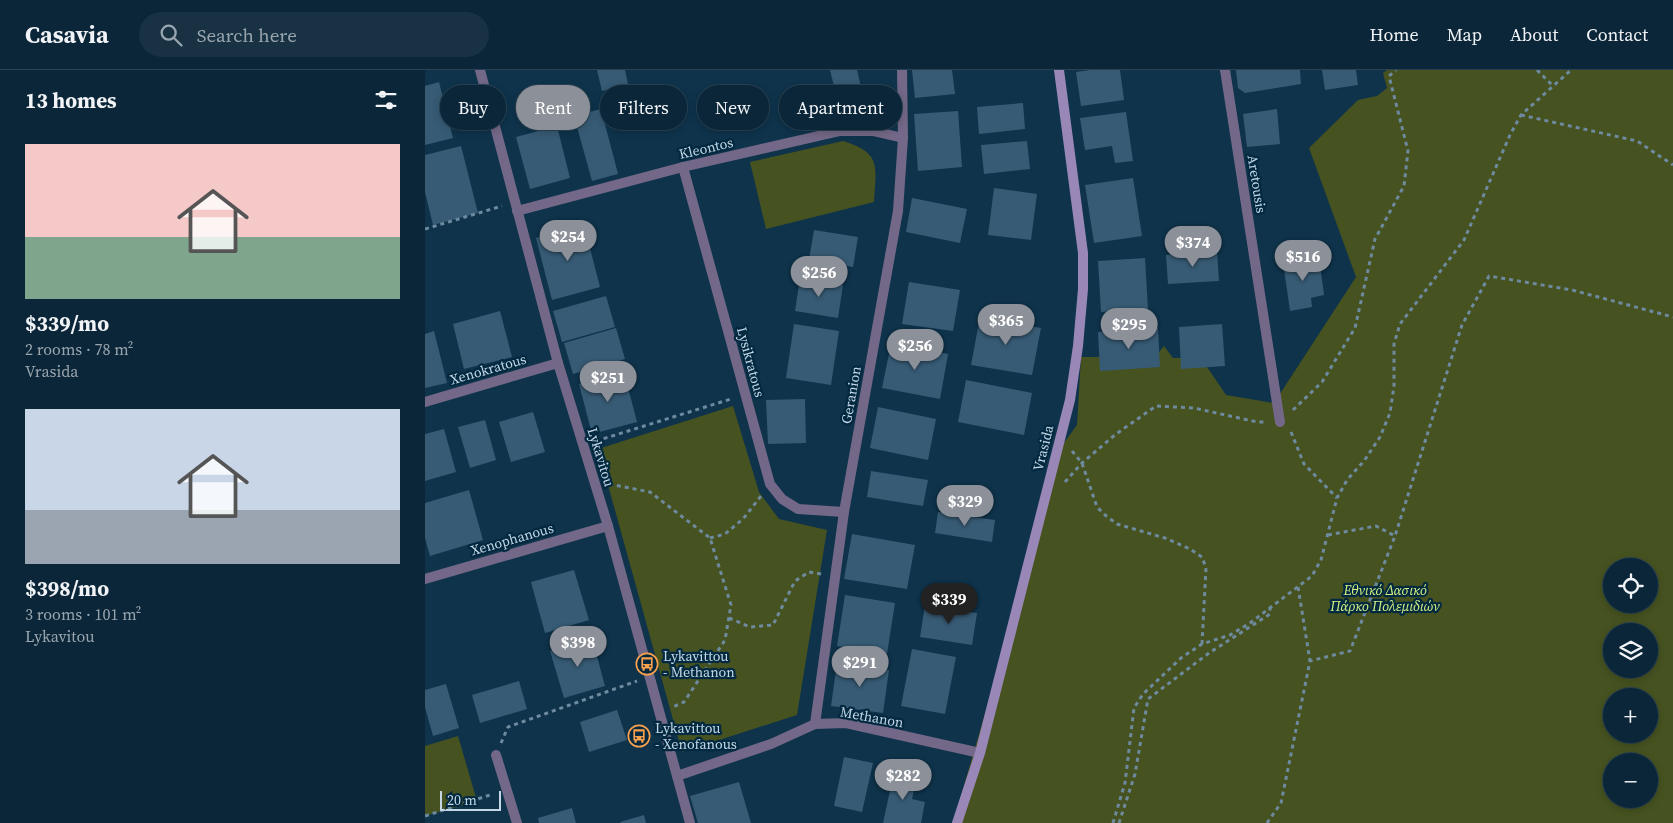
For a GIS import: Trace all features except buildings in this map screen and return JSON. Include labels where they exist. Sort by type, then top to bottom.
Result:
[{"type":"street","name":"Lykavitou","points":[[480,70],[558,363],[608,526],[690,823]]},
{"type":"street","name":"Geranion","points":[[815,724],[844,512],[898,211],[903,138],[902,70]]},
{"type":"street","name":"Vrasida","points":[[957,823],[979,752],[1070,400],[1078,346],[1083,289],[1083,253],[1059,70]]},
{"type":"street","name":"Aretousis","points":[[1225,70],[1280,422]]},
{"type":"street","name":"Kleontos","points":[[516,206],[841,131],[873,131],[903,138]]},
{"type":"street","name":"Lysikratous","points":[[683,166],[770,484],[782,499],[799,509],[844,512]]},
{"type":"street","name":"Xenokratous","points":[[425,402],[558,363]]},
{"type":"street","name":"Xenophanous","points":[[425,579],[608,526]]},
{"type":"street","name":"Methanon","points":[[677,776],[771,744],[815,724],[846,723],[979,752]]},
{"type":"street","points":[[496,755],[517,823]]},
{"type":"path","points":[[1280,422],[1323,382],[1355,328],[1375,239],[1404,186],[1408,151],[1389,76],[1396,70]]},
{"type":"path","points":[[1537,70],[1553,86]]},
{"type":"path","points":[[1113,823],[1125,784],[1134,708],[1143,694],[1181,658],[1202,644],[1230,636],[1312,576],[1321,560],[1337,498],[1347,480],[1364,461],[1380,437],[1390,413],[1394,386],[1394,344],[1400,324],[1464,240],[1510,134],[1521,115],[1571,70]]},
{"type":"path","points":[[1521,115],[1637,141],[1673,165]]},
{"type":"path","points":[[425,230],[516,206]]},
{"type":"path","points":[[1310,662],[1350,651],[1395,536],[1462,324],[1489,276],[1572,290],[1673,316]]},
{"type":"path","points":[[583,445],[746,395]]},
{"type":"path","points":[[1064,483],[1082,463],[1116,434],[1156,406],[1194,408],[1257,422],[1280,422],[1289,428],[1305,464],[1337,498]]},
{"type":"path","points":[[1082,463],[1097,507],[1117,524],[1165,538],[1190,549],[1202,557],[1205,568],[1202,644]]},
{"type":"path","points":[[594,480],[650,492],[710,538],[731,605],[725,640],[684,702],[659,712]]},
{"type":"path","points":[[710,538],[725,534],[743,518],[770,484]]},
{"type":"path","points":[[1328,535],[1376,526],[1395,536]]},
{"type":"path","points":[[729,618],[750,627],[773,625],[795,580],[809,572],[835,576]]},
{"type":"path","points":[[1267,823],[1281,803],[1310,662],[1298,587]]},
{"type":"path","points":[[1119,823],[1135,774],[1148,699],[1209,653],[1270,614],[1270,608]]},
{"type":"path","points":[[496,755],[508,727],[649,676]]},
{"type":"path","points":[[425,816],[507,789]]},
{"type":"green space","name":"Εθνικό Δασικό Πάρκο Πολεμιδιών","points":[[1387,70],[1673,70],[1673,823],[953,823],[1000,662],[1055,455],[1077,425],[1081,357],[1155,357],[1164,346],[1173,358],[1201,358],[1226,395],[1274,403],[1356,277],[1309,148],[1358,100],[1377,96],[1387,88],[1383,73]]},
{"type":"green space","points":[[843,141],[865,151],[874,162],[874,202],[766,229],[750,162]]},
{"type":"green space","points":[[733,406],[759,492],[779,519],[827,530],[797,715],[682,752],[598,449]]},
{"type":"green space","points":[[458,736],[477,801],[425,816],[425,746]]},
{"type":"place","name":"Lykavittou - Methanon","points":[[647,664]]},
{"type":"place","name":"Lykavittou - Xenofanous","points":[[639,736]]}]
